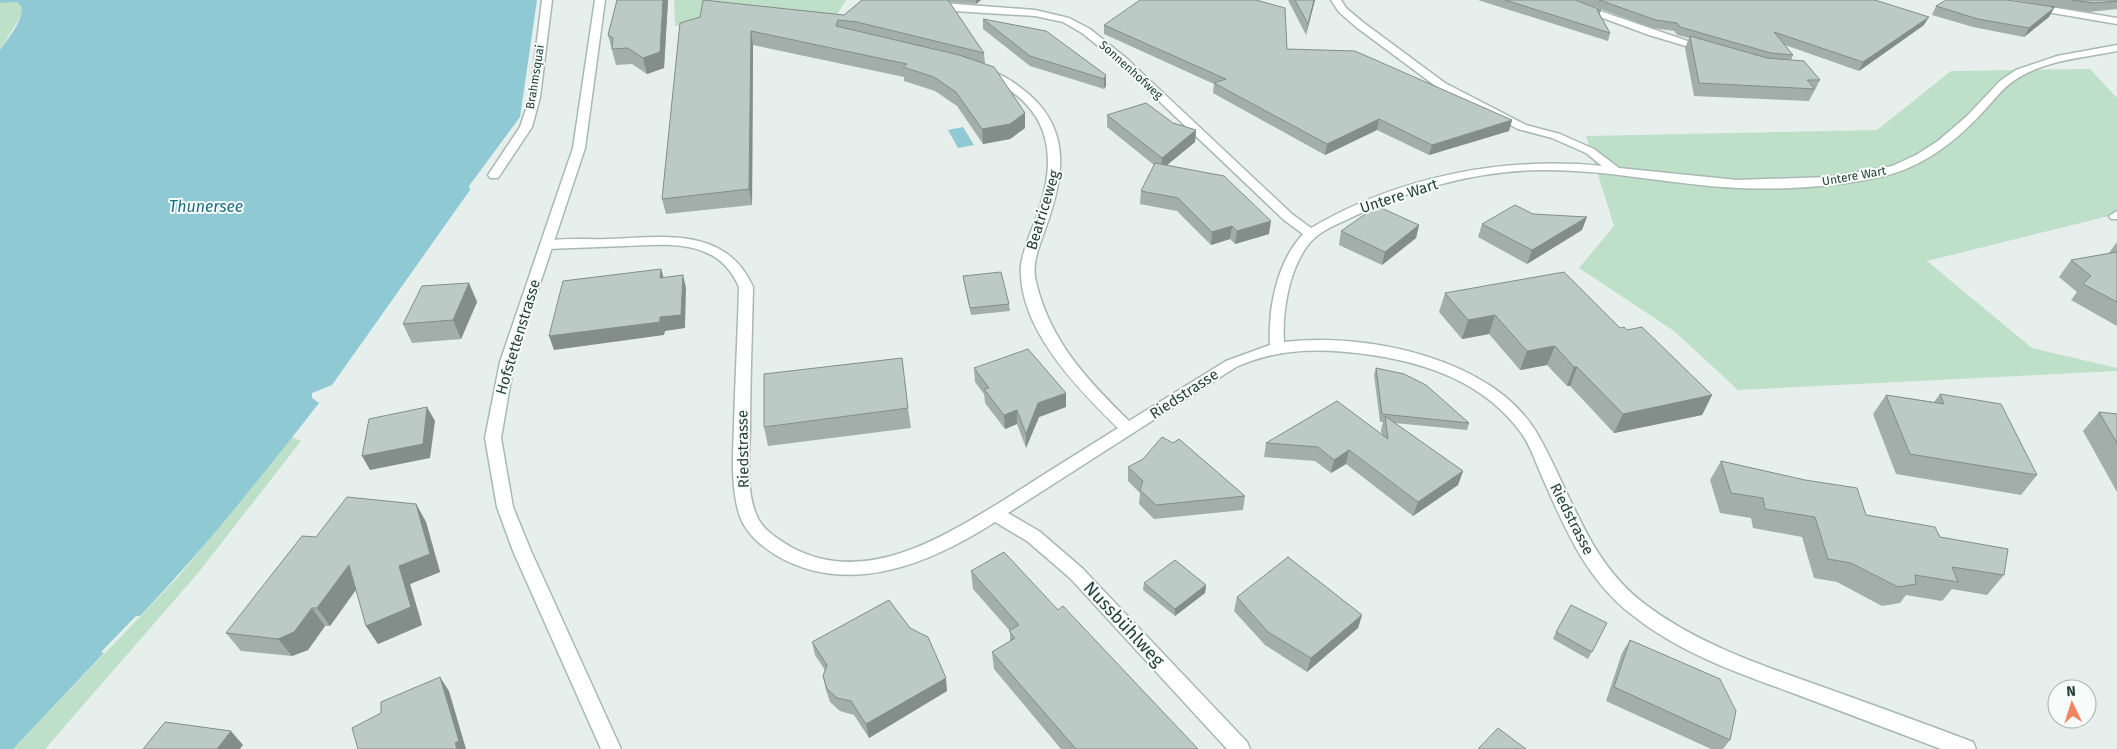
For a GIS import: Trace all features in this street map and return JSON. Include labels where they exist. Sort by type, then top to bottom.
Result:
[{"type":"street","name":"Brahmsquai","points":[[494,175],[526,127],[535,97],[547,0]]},
{"type":"street","name":"Hofstettenstrasse","points":[[600,0],[579,148],[564,198],[507,362],[494,423],[494,452],[505,507],[522,551],[611,749]]},
{"type":"street","name":"Sonnenhofweg","points":[[907,0],[954,8],[1035,13],[1066,20],[1086,31],[1122,60],[1288,217],[1311,234]]},
{"type":"street","points":[[1336,0],[1342,10],[1360,25],[1441,85],[1522,127],[1556,136],[1590,151],[1614,170]]},
{"type":"street","points":[[1559,0],[1653,33],[1719,52]]},
{"type":"street","points":[[2022,6],[2117,21]]},
{"type":"street","name":"Untere Wart","points":[[1277,348],[1275,330],[1280,298],[1288,271],[1311,234],[1359,207],[1413,189],[1494,170],[1539,166],[1614,170],[1738,184],[1817,183],[1886,172],[1924,157],[1970,120],[2010,78],[2034,66],[2117,48]]},
{"type":"street","name":"Beatriceweg","points":[[972,69],[1000,78],[1018,89],[1031,101],[1044,120],[1057,162],[1054,186],[1027,266],[1038,314],[1052,346],[1076,378],[1129,430]]},
{"type":"street","name":"Riedstrasse","points":[[547,245],[676,240],[702,246],[717,252],[735,265],[746,287],[741,479],[745,504],[754,526],[765,539],[787,554],[812,566],[851,569],[882,565],[919,556],[956,538],[1231,364],[1255,353],[1277,348],[1318,345],[1348,346],[1409,355],[1442,365],[1474,380],[1506,406],[1528,431],[1589,555],[1609,582],[1635,607],[1655,622],[1700,648],[1966,749]]},
{"type":"street","name":"Nussbühlweg","points":[[995,514],[1033,536],[1076,573],[1240,749]]},
{"type":"green space","points":[[674,0],[846,0],[832,23],[738,12],[675,26]]},
{"type":"green space","points":[[17,2],[21,4],[22,14],[0,50],[0,3]]},
{"type":"green space","points":[[2090,69],[2117,98],[2117,214],[1927,261],[2032,348],[2117,368],[2117,371],[1738,390],[1674,331],[1579,268],[1614,226],[1586,136],[1877,130],[1951,71]]},
{"type":"green space","points":[[292,437],[301,441],[198,573],[45,749],[13,749],[179,576]]},
{"type":"water","name":"Thunersee","points":[[0,0],[537,0],[520,117],[469,186],[470,190],[332,385],[312,393],[312,398],[319,403],[254,485],[164,591],[140,616],[136,616],[101,652],[104,653],[13,749],[0,749],[0,50],[17,25],[22,11],[21,6],[17,2],[0,3]]},
{"type":"water","points":[[963,127],[974,145],[958,148],[948,130]]},
{"type":"building","points":[[617,0],[663,0],[660,52],[643,58],[628,48],[612,49],[613,38],[608,35]]},
{"type":"building","points":[[703,0],[844,15],[862,0],[948,0],[984,53],[857,22],[838,20],[836,26],[959,55],[994,67],[1025,113],[1010,124],[982,129],[956,92],[934,77],[903,67],[907,64],[751,31],[749,189],[662,199],[680,23],[700,17]]},
{"type":"building","points":[[1140,0],[1256,0],[1285,8],[1287,49],[1355,51],[1512,120],[1432,145],[1379,119],[1327,144],[1214,83],[1226,79],[1104,25]]},
{"type":"building","points":[[1295,0],[1314,0],[1308,24]]},
{"type":"building","points":[[1505,0],[1575,0],[1601,10],[1597,10],[1610,33]]},
{"type":"building","points":[[1599,0],[1875,0],[1929,17],[1863,62],[1774,32],[1793,55],[1771,53],[1680,27],[1677,23],[1656,20]]},
{"type":"building","points":[[1946,0],[2007,0],[2055,7],[2051,7],[2054,8],[2029,28],[1978,19],[1936,6]]},
{"type":"building","points":[[2071,0],[2117,0],[2117,1],[2095,3]]},
{"type":"building","points":[[983,19],[1046,31],[1106,75],[1104,79],[1030,56]]},
{"type":"building","points":[[1690,36],[1767,58],[1804,61],[1820,80],[1807,80],[1815,89],[1699,83]]},
{"type":"building","points":[[1146,103],[1173,123],[1196,130],[1162,158],[1107,115]]},
{"type":"building","points":[[1155,163],[1224,176],[1271,221],[1237,231],[1232,226],[1212,232],[1178,198],[1141,191]]},
{"type":"building","points":[[1515,205],[1533,214],[1587,217],[1532,250],[1482,224]]},
{"type":"building","points":[[1377,206],[1419,225],[1385,252],[1341,231]]},
{"type":"building","points":[[2117,252],[2117,302],[2083,284],[2091,276],[2071,260]]},
{"type":"building","points":[[661,269],[660,278],[683,275],[681,315],[660,317],[660,322],[549,336],[563,281]]},
{"type":"building","points":[[1001,272],[1009,304],[970,308],[963,276]]},
{"type":"building","points":[[1564,272],[1620,328],[1624,327],[1627,330],[1642,327],[1712,395],[1623,414],[1555,346],[1527,351],[1495,315],[1468,320],[1445,293]]},
{"type":"building","points":[[469,283],[453,320],[403,324],[422,286]]},
{"type":"building","points":[[1028,349],[1066,393],[1038,403],[1026,434],[1017,410],[1004,415],[984,389],[989,388],[974,368]]},
{"type":"building","points":[[902,358],[908,408],[764,427],[764,374]]},
{"type":"building","points":[[1376,368],[1404,374],[1426,385],[1469,423],[1382,414]]},
{"type":"building","points":[[1940,394],[2001,404],[2037,475],[1910,454],[1886,395],[1944,404]]},
{"type":"building","points":[[1337,401],[1388,439],[1385,416],[1463,471],[1418,502],[1349,450],[1334,460],[1318,447],[1266,443]]},
{"type":"building","points":[[427,407],[423,444],[362,456],[369,419]]},
{"type":"building","points":[[2099,412],[2117,414],[2117,443]]},
{"type":"building","points":[[1162,437],[1173,443],[1179,439],[1245,496],[1156,505],[1140,490],[1143,481],[1128,467],[1143,459]]},
{"type":"building","points":[[1721,461],[1805,480],[1857,488],[1866,515],[1935,527],[1940,537],[2008,549],[2004,575],[1952,567],[1958,582],[1915,575],[1916,584],[1898,587],[1851,563],[1828,559],[1815,517],[1765,509],[1763,498],[1731,493]]},
{"type":"building","points":[[347,497],[416,504],[430,554],[399,566],[411,607],[366,626],[349,565],[317,608],[312,608],[294,632],[278,639],[226,633],[302,536],[316,537]]},
{"type":"building","points":[[1004,552],[1058,610],[1063,606],[1198,749],[1076,749],[992,652],[1015,638],[1009,631],[1019,625],[971,571]]},
{"type":"building","points":[[1288,557],[1362,615],[1311,658],[1268,632],[1237,597]]},
{"type":"building","points":[[1175,560],[1206,585],[1175,609],[1144,583]]},
{"type":"building","points":[[889,600],[910,628],[928,637],[946,678],[866,724],[851,701],[837,698],[827,689],[823,676],[827,665],[812,642]]},
{"type":"building","points":[[1571,605],[1607,623],[1592,652],[1556,632]]},
{"type":"building","points":[[1630,640],[1720,679],[1736,711],[1730,740],[1614,687]]},
{"type":"building","points":[[440,677],[459,741],[455,743],[457,749],[358,749],[352,728],[381,713],[381,702]]},
{"type":"building","points":[[165,722],[231,731],[217,749],[143,749]]},
{"type":"building","points":[[1498,728],[1526,749],[1478,749]]}]
